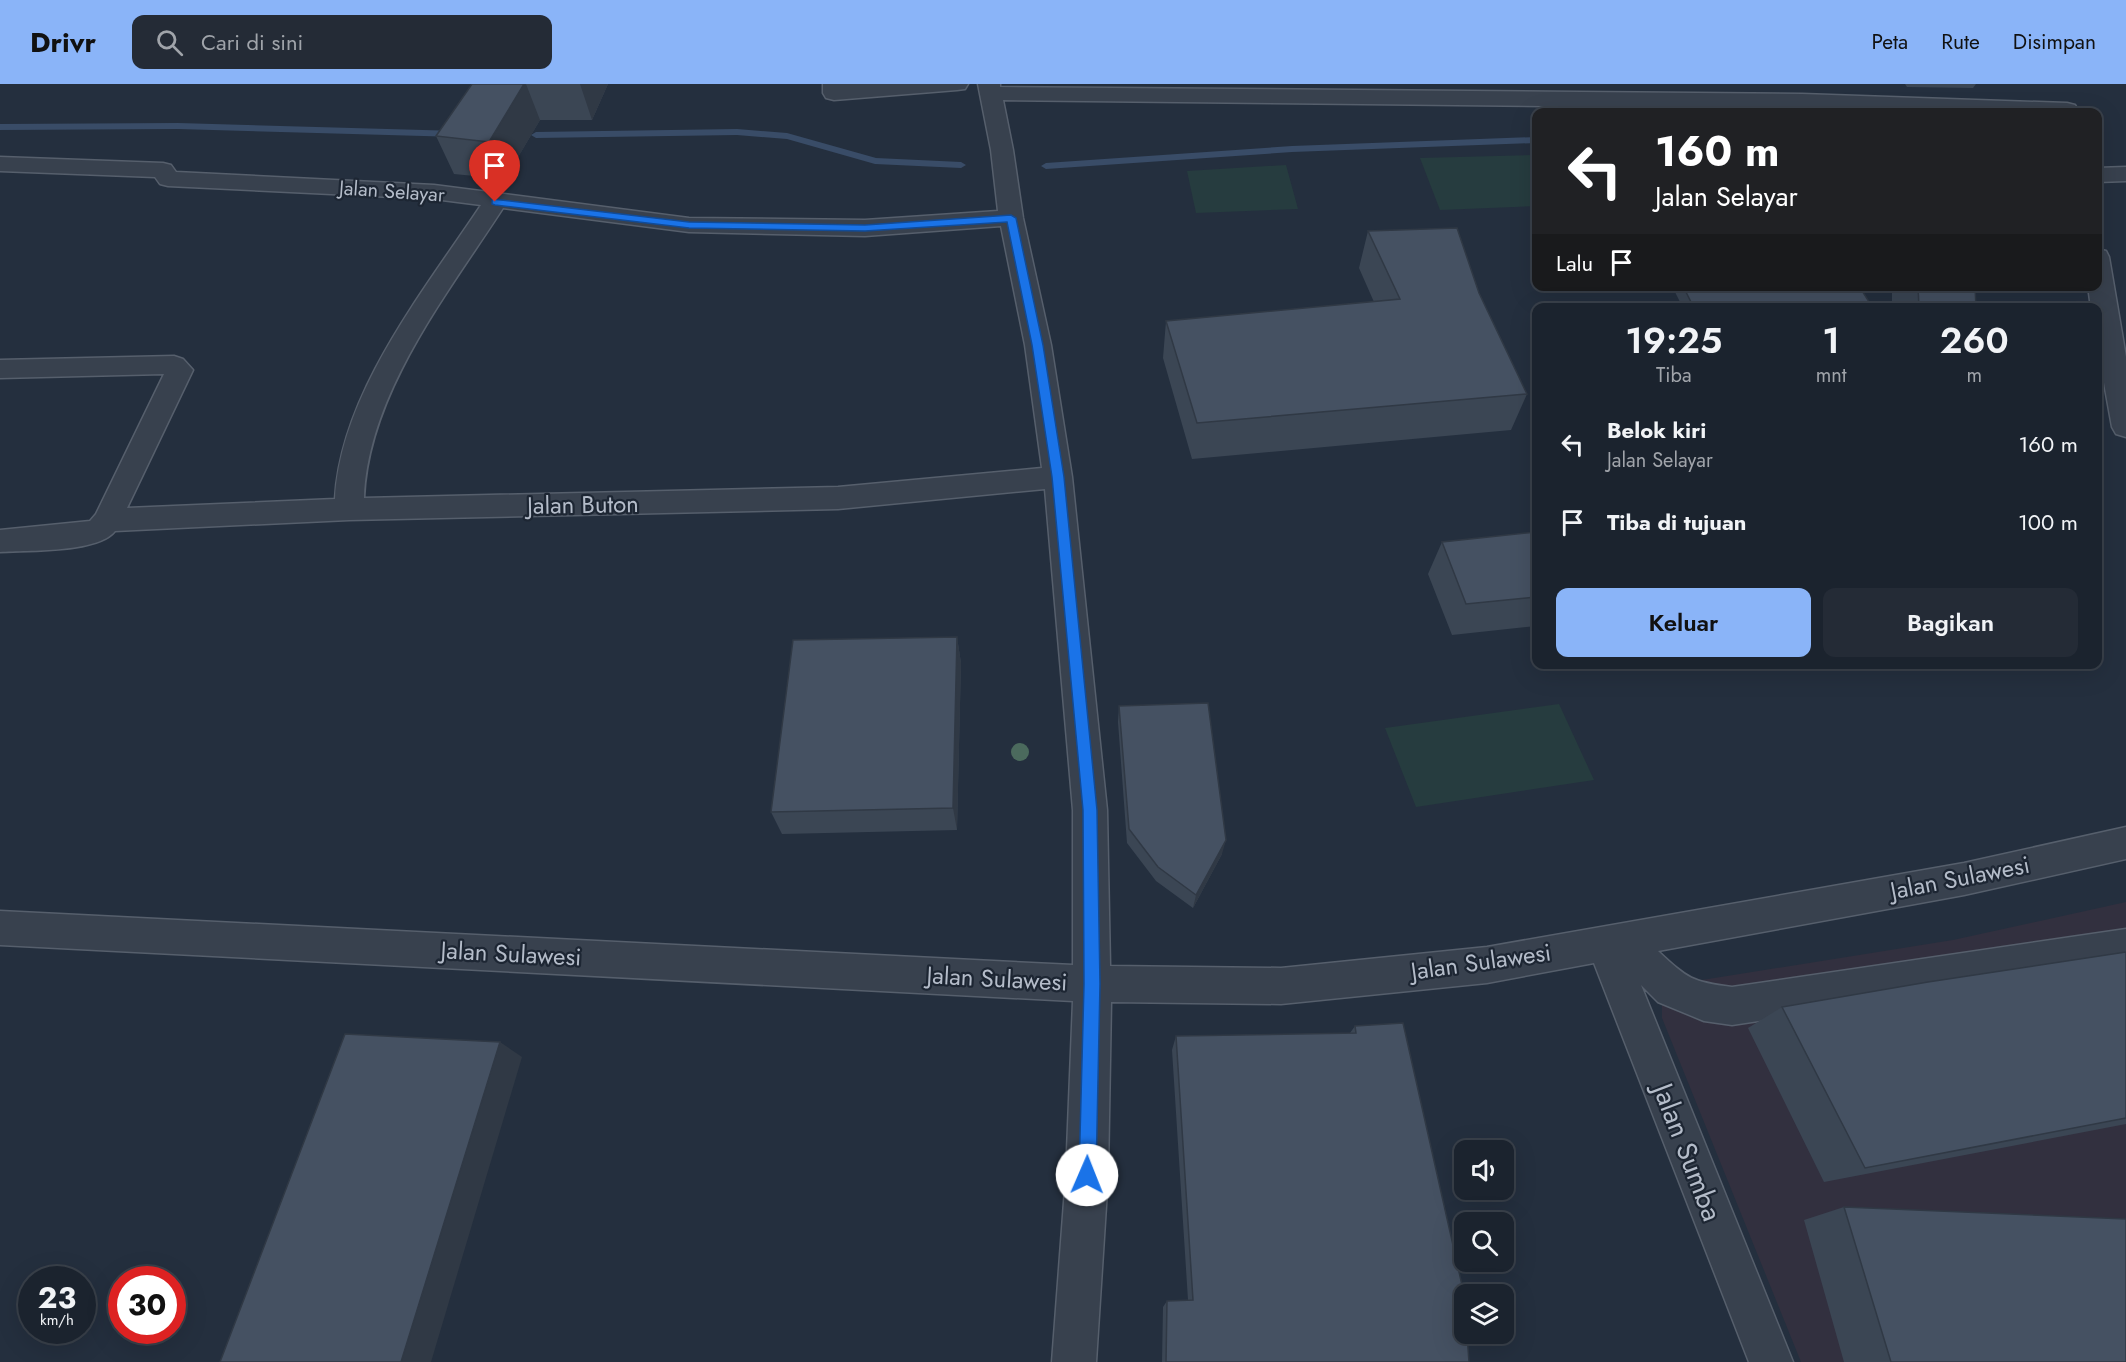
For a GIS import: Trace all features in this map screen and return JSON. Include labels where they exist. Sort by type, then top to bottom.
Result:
[{"type":"street","points":[[834,84],[834,93],[957,84]]},
{"type":"street","points":[[1074,1362],[1087,1175],[1092,984],[1090,810],[1058,477],[1038,345],[1011,218],[1002,150],[990,88],[2065,105]]},
{"type":"street","name":"Jalan Selayar","points":[[0,164],[163,170],[168,179],[434,192],[495,202],[689,225],[865,228],[1011,218]]},
{"type":"street","points":[[2102,175],[2126,174]]},
{"type":"street","points":[[349,509],[352,470],[362,432],[399,351],[495,202]]},
{"type":"street","points":[[2102,291],[2126,427]]},
{"type":"street","points":[[0,369],[174,365],[180,370],[107,520],[100,529],[90,534],[0,541]]},
{"type":"street","name":"Jalan Buton","points":[[107,520],[349,509],[838,498],[1058,477]]},
{"type":"street","name":"Jalan Sulawesi","points":[[0,928],[1092,984],[1281,986],[1487,965],[1964,879],[2126,843]]},
{"type":"street","points":[[1613,941],[1671,989],[1704,1002],[1732,1006],[2126,947]]},
{"type":"street","name":"Jalan Sumba","points":[[1613,941],[1771,1362]]},
{"type":"shaded area","points":[[2126,902],[2126,1362],[1801,1362],[1662,1018],[1662,994],[1677,984],[1953,940]]},
{"type":"green space","points":[[1532,155],[1532,206],[1440,210],[1420,158]]},
{"type":"green space","points":[[1286,165],[1298,209],[1196,213],[1187,171]]},
{"type":"green space","points":[[1559,704],[1594,780],[1416,807],[1385,728]]},
{"type":"building","points":[[472,84],[524,84],[489,142],[436,136]]},
{"type":"building","points":[[1457,228],[1479,293],[1527,394],[1197,423],[1166,321],[1400,299],[1368,231]]},
{"type":"building","points":[[1686,291],[1862,291],[1870,303],[1692,303]]},
{"type":"building","points":[[1918,291],[1975,291],[1976,303],[1919,303]]},
{"type":"building","points":[[1532,532],[1532,597],[1466,604],[1442,542]]},
{"type":"building","points":[[957,637],[953,808],[771,812],[793,640]]},
{"type":"building","points":[[1208,703],[1226,840],[1196,895],[1158,867],[1129,829],[1119,706]]},
{"type":"building","points":[[2126,952],[2126,1118],[1865,1168],[1782,1007],[1928,982]]},
{"type":"building","points":[[1403,1023],[1454,1250],[1454,1272],[1459,1272],[1462,1284],[1454,1284],[1454,1344],[1468,1344],[1469,1362],[1166,1362],[1167,1301],[1193,1300],[1176,1036],[1356,1033],[1355,1026]]},
{"type":"building","points":[[345,1034],[500,1042],[401,1362],[220,1362]]},
{"type":"building","points":[[1844,1207],[2126,1219],[2126,1362],[1891,1362]]},
{"type":"waterway","points":[[0,127],[178,126],[459,134]]},
{"type":"waterway","points":[[536,135],[737,132],[787,136],[875,161],[961,165]]},
{"type":"waterway","points":[[1046,166],[1292,149],[1532,140]]},
{"type":"route","points":[[495,202],[689,225],[865,228],[1011,218],[1038,345],[1058,477],[1090,810],[1092,984],[1087,1175]]}]
